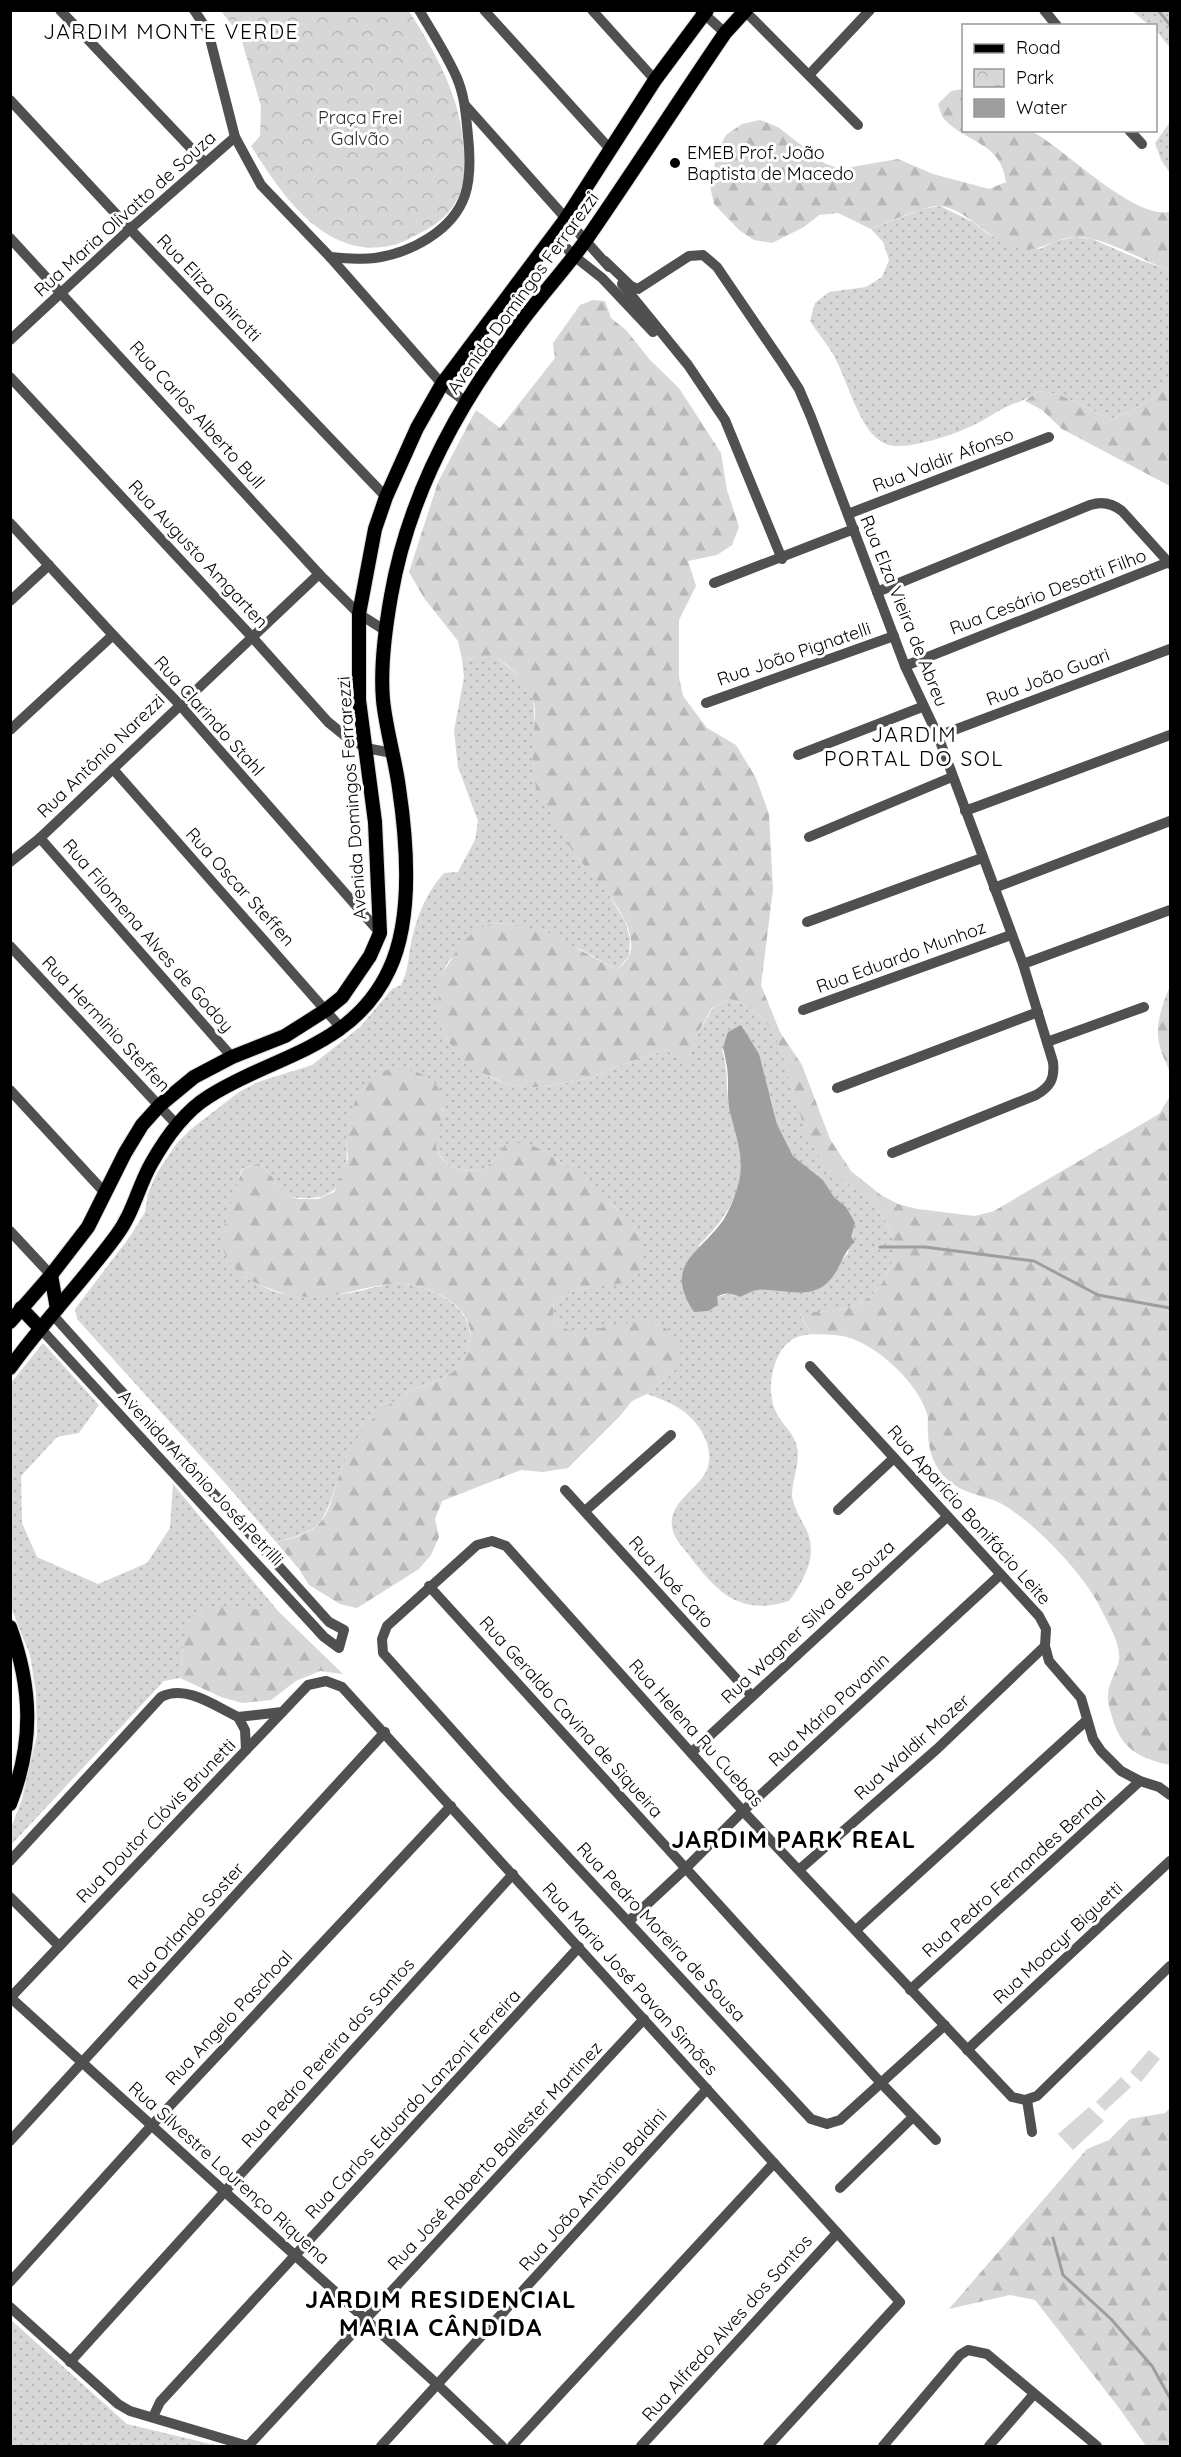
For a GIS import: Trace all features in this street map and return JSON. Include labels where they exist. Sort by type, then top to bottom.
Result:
[{"type":"main road","name":"Avenida Domingos Ferrarezzi","points":[[10,1368],[118,1234],[134,1205],[151,1164],[177,1125],[209,1096],[307,1050],[341,1028],[359,1012],[381,985],[400,943],[405,880],[404,834],[399,787],[383,698],[386,631],[399,556],[411,514],[427,476],[466,402],[516,328],[585,241],[725,33],[746,11]]},
{"type":"main road","name":"Avenida Domingos Ferrarezzi","points":[[10,1322],[51,1275],[88,1227],[125,1153],[142,1125],[160,1105],[194,1077],[232,1057],[285,1036],[326,1010],[342,997],[357,977],[380,933],[375,822],[359,700],[359,614],[375,529],[386,497],[417,428],[442,384],[565,220],[655,80],[704,12]]},
{"type":"main road","points":[[51,1275],[55,1311]]},
{"type":"main road","points":[[21,1308],[40,1328]]},
{"type":"main road","points":[[10,1627],[24,1673],[28,1712],[22,1767],[10,1804]]},
{"type":"street","points":[[60,10],[204,162]]},
{"type":"street","points":[[194,10],[208,31],[235,137],[261,186],[330,257],[442,384],[466,402]]},
{"type":"street","points":[[484,10],[610,150]]},
{"type":"street","points":[[592,10],[655,80]]},
{"type":"street","points":[[809,75],[870,10]]},
{"type":"street","points":[[1044,10],[1055,24]]},
{"type":"street","points":[[330,257],[377,257],[411,248],[432,236],[450,220],[460,207],[468,178],[470,151],[465,105],[457,78],[421,11]]},
{"type":"street","points":[[746,11],[858,125]]},
{"type":"street","points":[[704,12],[725,33]]},
{"type":"street","name":"Rua Eliza Ghirotti","points":[[10,100],[386,497]]},
{"type":"street","points":[[465,105],[565,220],[604,261],[688,365],[730,429],[782,559]]},
{"type":"street","points":[[1131,132],[1142,144]]},
{"type":"street","name":"Rua Maria Olivatto de Souza","points":[[10,340],[204,162],[235,137]]},
{"type":"street","points":[[554,235],[574,256],[602,278],[628,307],[688,365]]},
{"type":"street","name":"Rua Carlos Alberto Bull","points":[[10,238],[319,574],[359,614],[386,631]]},
{"type":"street","name":"Rua Elza Vieira de Abreu","points":[[604,261],[631,286],[638,289],[689,256],[703,255],[717,267],[799,389],[905,666],[922,707],[938,736],[1023,964],[1047,1042],[1054,1072],[1052,1082],[1045,1090],[892,1153]]},
{"type":"street","name":"Rua Augusto Amgarten","points":[[10,377],[328,722],[366,748]]},
{"type":"street","name":"Rua Valdir Afonso","points":[[848,514],[1049,437]]},
{"type":"street","points":[[877,592],[1090,505],[1107,503],[1122,511],[1170,563]]},
{"type":"street","name":"Rua Clarindo Stahl","points":[[10,522],[179,704],[380,933]]},
{"type":"street","points":[[714,583],[782,559],[854,529]]},
{"type":"street","name":"Rua Cesário Desotti Filho","points":[[905,666],[1170,563]]},
{"type":"street","points":[[10,601],[49,565]]},
{"type":"street","name":"Rua Antônio Narezzi","points":[[10,862],[40,838],[319,574]]},
{"type":"street","points":[[10,730],[113,635]]},
{"type":"street","name":"Rua João Pignatelli","points":[[706,703],[894,636]]},
{"type":"street","name":"Rua João Guari","points":[[938,736],[1170,649]]},
{"type":"street","points":[[798,755],[922,707]]},
{"type":"street","points":[[965,812],[1170,735]]},
{"type":"street","points":[[366,748],[392,753]]},
{"type":"street","name":"Rua Oscar Steffen","points":[[112,769],[341,1028]]},
{"type":"street","points":[[809,837],[952,777]]},
{"type":"street","points":[[994,888],[1170,821]]},
{"type":"street","name":"Rua Filomena Alves de Godoy","points":[[40,838],[232,1057]]},
{"type":"street","points":[[807,922],[982,858]]},
{"type":"street","points":[[1023,964],[1170,910]]},
{"type":"street","name":"Rua Eduardo Munhoz","points":[[802,1010],[1011,935]]},
{"type":"street","name":"Rua Hermínio Steffen","points":[[10,946],[177,1125]]},
{"type":"street","points":[[1047,1042],[1144,1007]]},
{"type":"street","points":[[837,1088],[1038,1012]]},
{"type":"street","points":[[10,1089],[106,1194]]},
{"type":"street","points":[[10,1230],[51,1275]]},
{"type":"street","name":"Avenida Artônio José Petrilli","points":[[40,1328],[324,1637],[339,1648],[345,1630],[329,1622],[55,1311]]},
{"type":"street","name":"Rua Aparício Bonifácio Leite","points":[[810,1366],[1042,1620],[1046,1634],[1044,1646],[1052,1665],[1081,1698],[1093,1739],[1110,1762],[1140,1782],[1158,1787],[1170,1795]]},
{"type":"street","points":[[585,1511],[671,1435]]},
{"type":"street","points":[[838,1510],[894,1458]]},
{"type":"street","name":"Rua Noé Cato","points":[[565,1490],[752,1695]]},
{"type":"street","name":"Rua Wagner Silva de Souza","points":[[692,1752],[947,1517]]},
{"type":"street","name":"Rua Helena Ru Cuebas","points":[[429,1586],[477,1545],[492,1540],[506,1546],[743,1811],[800,1869],[910,1990],[1009,2095],[1016,2099],[1027,2100]]},
{"type":"street","name":"Rua Mário Pavanin","points":[[628,1921],[743,1811],[1000,1575]]},
{"type":"street","name":"Rua Pedro Moreira de Sousa","points":[[429,1586],[387,1626],[383,1636],[383,1653],[504,1788],[812,2119],[823,2124],[836,2122],[945,2025]]},
{"type":"street","name":"Rua Geraldo Cavina de Siqueira","points":[[429,1586],[881,2083],[936,2140]]},
{"type":"street","name":"Rua Waldir Mozer","points":[[800,1869],[937,1749],[1044,1646]]},
{"type":"street","name":"Rua Doutor Clóvis Brunetti","points":[[11,1998],[308,1685],[320,1681],[332,1682]]},
{"type":"street","name":"Rua Maria José Pavan Simões","points":[[332,1682],[347,1690],[900,2302],[768,2446]]},
{"type":"street","points":[[10,1861],[161,1697],[172,1693],[184,1693],[238,1717],[282,1712]]},
{"type":"street","points":[[238,1717],[245,1730],[246,1750]]},
{"type":"street","points":[[856,1930],[1087,1720]]},
{"type":"street","name":"Rua Orlando Soster","points":[[10,2141],[385,1732]]},
{"type":"street","name":"Rua Pedro Fernandes Bernal","points":[[910,1990],[1140,1782]]},
{"type":"street","name":"Rua Angelo Paschoal","points":[[10,2282],[152,2125],[451,1806]]},
{"type":"street","name":"Rua Moacyr Biguetti","points":[[967,2050],[1170,1861]]},
{"type":"street","name":"Rua Pedro Pereira dos Santos","points":[[70,2361],[513,1874]]},
{"type":"street","points":[[10,1897],[59,1946]]},
{"type":"street","name":"Rua Carlos Eduardo Lanzoni Ferreira","points":[[153,2417],[160,2402],[579,1947]]},
{"type":"street","points":[[1032,2132],[1027,2100],[1037,2096],[1170,1966]]},
{"type":"street","name":"Rua Silvestre Lourenço Riquena","points":[[11,1998],[438,2385],[502,2446]]},
{"type":"street","name":"Rua José Roberto Ballester Martinez","points":[[248,2446],[644,2019]]},
{"type":"street","name":"Rua João Antônio Baldini","points":[[381,2446],[707,2089]]},
{"type":"street","points":[[840,2188],[914,2117]]},
{"type":"street","points":[[512,2446],[774,2163]]},
{"type":"street","name":"Rua Alfredo Alves dos Santos","points":[[641,2446],[837,2233]]},
{"type":"street","points":[[10,2307],[117,2404],[248,2446]]},
{"type":"street","points":[[883,2446],[960,2355],[968,2350],[987,2354],[1097,2446]]},
{"type":"street","points":[[989,2446],[1034,2394]]},
{"type":"green space","name":"Praça Frei Galvão","points":[[221,11],[409,11],[442,69],[462,130],[463,185],[450,210],[430,228],[389,246],[365,247],[344,242],[325,232],[307,218],[276,184],[251,146],[260,136],[261,106],[240,35]]},
{"type":"green space","points":[[1132,11],[1170,11],[1170,48],[1157,31],[1157,24],[1148,24]]},
{"type":"green space","points":[[962,89],[962,132],[1033,132],[1137,205],[1155,211],[1170,212],[1170,270],[1111,245],[1087,238],[1061,239],[1042,247],[1029,249],[1011,246],[990,235],[962,214],[941,206],[917,211],[871,229],[838,213],[819,215],[804,227],[772,243],[754,240],[739,230],[714,204],[710,186],[718,150],[726,135],[742,124],[760,120],[778,127],[824,163],[840,169],[898,159],[933,174],[989,189],[1006,182],[1003,169],[991,151],[955,128],[942,116],[938,104],[951,91]]},
{"type":"green space","points":[[1170,122],[1170,173],[1161,160],[1155,143]]},
{"type":"green space","points":[[940,206],[973,222],[988,234],[1004,242],[1040,249],[1056,241],[1074,237],[1092,239],[1170,270],[1170,383],[1143,404],[1111,419],[1058,394],[1038,391],[974,425],[930,441],[895,446],[876,438],[861,416],[837,361],[810,321],[815,303],[829,292],[866,287],[882,277],[889,260],[883,242],[871,229],[922,209]]},
{"type":"green space","points":[[593,300],[605,301],[611,318],[626,330],[650,360],[679,388],[721,453],[727,490],[739,527],[732,545],[717,555],[688,561],[696,586],[679,620],[679,677],[683,696],[707,728],[736,745],[756,778],[769,814],[773,889],[761,985],[780,1032],[802,1065],[830,1139],[851,1171],[881,1195],[898,1204],[917,1209],[975,1216],[994,1211],[1159,1114],[1169,1098],[1170,1091],[1170,1765],[1140,1755],[1120,1737],[1108,1697],[1109,1686],[1119,1660],[1118,1647],[1110,1627],[1083,1580],[1041,1534],[1012,1510],[998,1502],[959,1488],[943,1475],[931,1452],[928,1439],[928,1416],[922,1402],[895,1367],[859,1341],[843,1336],[811,1334],[800,1313],[838,1310],[860,1303],[869,1297],[886,1276],[893,1255],[893,1237],[886,1221],[875,1207],[831,1169],[813,1146],[795,1099],[780,1047],[773,1032],[762,1019],[749,1008],[730,999],[712,1008],[694,1040],[687,1063],[665,1050],[613,1068],[596,1077],[543,1087],[507,1084],[474,1069],[460,1058],[441,1027],[438,1009],[440,977],[461,944],[475,931],[492,923],[511,924],[549,933],[617,970],[629,956],[631,944],[629,930],[623,917],[615,903],[573,851],[537,791],[533,754],[535,710],[533,697],[515,672],[496,657],[462,659],[458,641],[424,598],[409,572],[438,482],[476,410],[500,428],[555,358],[553,343],[580,305]]},
{"type":"green space","points":[[1170,383],[1170,486],[1062,429],[1042,410],[1025,401],[1038,391],[1058,394],[1111,419],[1143,404]]},
{"type":"green space","points":[[496,657],[524,680],[533,694],[535,730],[533,767],[545,802],[578,858],[605,889],[625,921],[630,939],[629,956],[617,970],[582,950],[511,924],[492,923],[475,931],[448,962],[440,978],[441,1027],[460,1058],[490,1077],[507,1084],[525,1087],[543,1087],[596,1077],[613,1068],[665,1050],[687,1062],[694,1040],[713,1008],[730,999],[749,1008],[764,1020],[774,1034],[781,1049],[809,1138],[816,1150],[830,1167],[874,1206],[885,1220],[893,1236],[894,1253],[888,1272],[880,1285],[862,1302],[852,1306],[800,1314],[811,1334],[795,1338],[786,1345],[780,1353],[773,1372],[772,1401],[797,1448],[798,1461],[792,1495],[810,1539],[811,1548],[808,1567],[789,1601],[756,1606],[730,1597],[698,1567],[674,1534],[672,1518],[674,1512],[704,1475],[709,1457],[705,1438],[694,1421],[664,1400],[647,1394],[674,1372],[659,1324],[647,1323],[580,1331],[568,1329],[553,1321],[554,1302],[572,1291],[590,1288],[638,1234],[615,1207],[557,1159],[505,1144],[491,1163],[479,1170],[458,1169],[452,1166],[441,1157],[436,1144],[443,1108],[346,1139],[347,1156],[341,1182],[325,1195],[299,1198],[282,1195],[273,1178],[259,1163],[242,1169],[225,1224],[243,1276],[275,1292],[321,1296],[393,1284],[414,1285],[426,1288],[447,1299],[456,1306],[468,1324],[469,1346],[459,1366],[441,1379],[401,1396],[362,1435],[345,1461],[325,1513],[314,1528],[276,1542],[77,1319],[75,1309],[131,1235],[145,1212],[148,1193],[157,1173],[177,1143],[191,1129],[239,1092],[258,1082],[312,1065],[360,1027],[392,989],[401,985],[415,928],[426,899],[444,873],[458,872],[475,840],[478,821],[458,767],[454,731],[464,677],[462,659]],"holes":[[[722,1049],[770,1095],[777,1124],[793,1156],[823,1180],[834,1197],[846,1207],[851,1237],[848,1253],[816,1290],[755,1290],[740,1297],[730,1293],[717,1297],[699,1245],[726,1213],[737,1189],[741,1162],[740,1148],[729,1108]]]},
{"type":"green space","points":[[1170,986],[1170,1074],[1158,1039],[1158,1024]]},
{"type":"green space","points":[[395,1069],[423,1074],[436,1085],[440,1092],[442,1112],[436,1144],[437,1151],[446,1162],[458,1169],[479,1170],[491,1163],[505,1144],[521,1143],[535,1147],[586,1181],[618,1210],[638,1234],[643,1252],[643,1270],[629,1282],[572,1291],[554,1302],[553,1321],[570,1330],[583,1331],[624,1323],[651,1322],[663,1327],[673,1336],[681,1354],[674,1372],[647,1394],[632,1401],[568,1468],[543,1472],[521,1470],[442,1501],[435,1519],[439,1537],[431,1555],[419,1569],[357,1608],[340,1604],[309,1585],[299,1569],[276,1542],[305,1534],[320,1523],[328,1511],[348,1454],[365,1427],[374,1418],[399,1397],[442,1378],[458,1367],[464,1359],[470,1338],[466,1318],[459,1309],[440,1294],[405,1284],[384,1285],[318,1297],[292,1295],[268,1288],[247,1278],[232,1266],[223,1249],[222,1237],[243,1169],[259,1163],[273,1178],[282,1195],[299,1199],[318,1199],[334,1192],[348,1158],[346,1139],[348,1121],[355,1102],[364,1086],[377,1073]]},
{"type":"green space","points":[[43,1343],[99,1405],[79,1433],[57,1437],[21,1476],[22,1523],[37,1557],[98,1584],[147,1563],[170,1528],[173,1484],[278,1611],[262,1611],[183,1646],[180,1678],[164,1681],[11,1845],[11,1828],[22,1799],[37,1735],[36,1693],[30,1655],[11,1607],[11,1383]]},
{"type":"green space","points":[[219,1606],[278,1611],[343,1674],[320,1671],[296,1681],[271,1700],[242,1703],[221,1697],[180,1678],[183,1646],[191,1616]]},
{"type":"green space","points":[[1149,2050],[1160,2059],[1141,2082],[1130,2072]]},
{"type":"green space","points":[[1121,2077],[1131,2087],[1105,2111],[1096,2102]]},
{"type":"green space","points":[[1089,2107],[1104,2121],[1073,2150],[1058,2134]]},
{"type":"green space","points":[[1170,2108],[1170,2446],[1146,2446],[1035,2300],[1010,2295],[949,2309],[1087,2149],[1109,2140],[1130,2119],[1165,2113]]},
{"type":"green space","points":[[10,2319],[127,2424],[219,2446],[11,2446]]},
{"type":"water","points":[[741,1025],[759,1054],[777,1124],[793,1156],[823,1180],[834,1197],[846,1207],[855,1223],[851,1237],[855,1242],[846,1252],[831,1279],[818,1289],[804,1292],[757,1290],[740,1297],[726,1294],[717,1297],[718,1305],[708,1311],[694,1312],[685,1296],[682,1282],[683,1270],[688,1260],[724,1219],[734,1198],[740,1175],[737,1137],[729,1108],[724,1043],[728,1032]]},
{"type":"waterway","points":[[1158,10],[1170,25]]},
{"type":"waterway","points":[[880,1247],[925,1247],[1034,1261],[1098,1295],[1170,1308]]},
{"type":"waterway","points":[[1053,2238],[1063,2275],[1111,2319],[1152,2366],[1170,2398]]},
{"type":"place","name":"EMEB Prof. João Baptista de Macedo","points":[[675,163]]},
{"type":"district","name":"JARDIM MONTE VERDE","points":[[171,32]]},
{"type":"district","name":"JARDIM PORTAL DO SOL","points":[[914,747]]},
{"type":"district","name":"JARDIM PARK REAL","points":[[794,1840]]},
{"type":"district","name":"JARDIM RESIDENCIAL MARIA CÂNDIDA","points":[[441,2314]]}]
